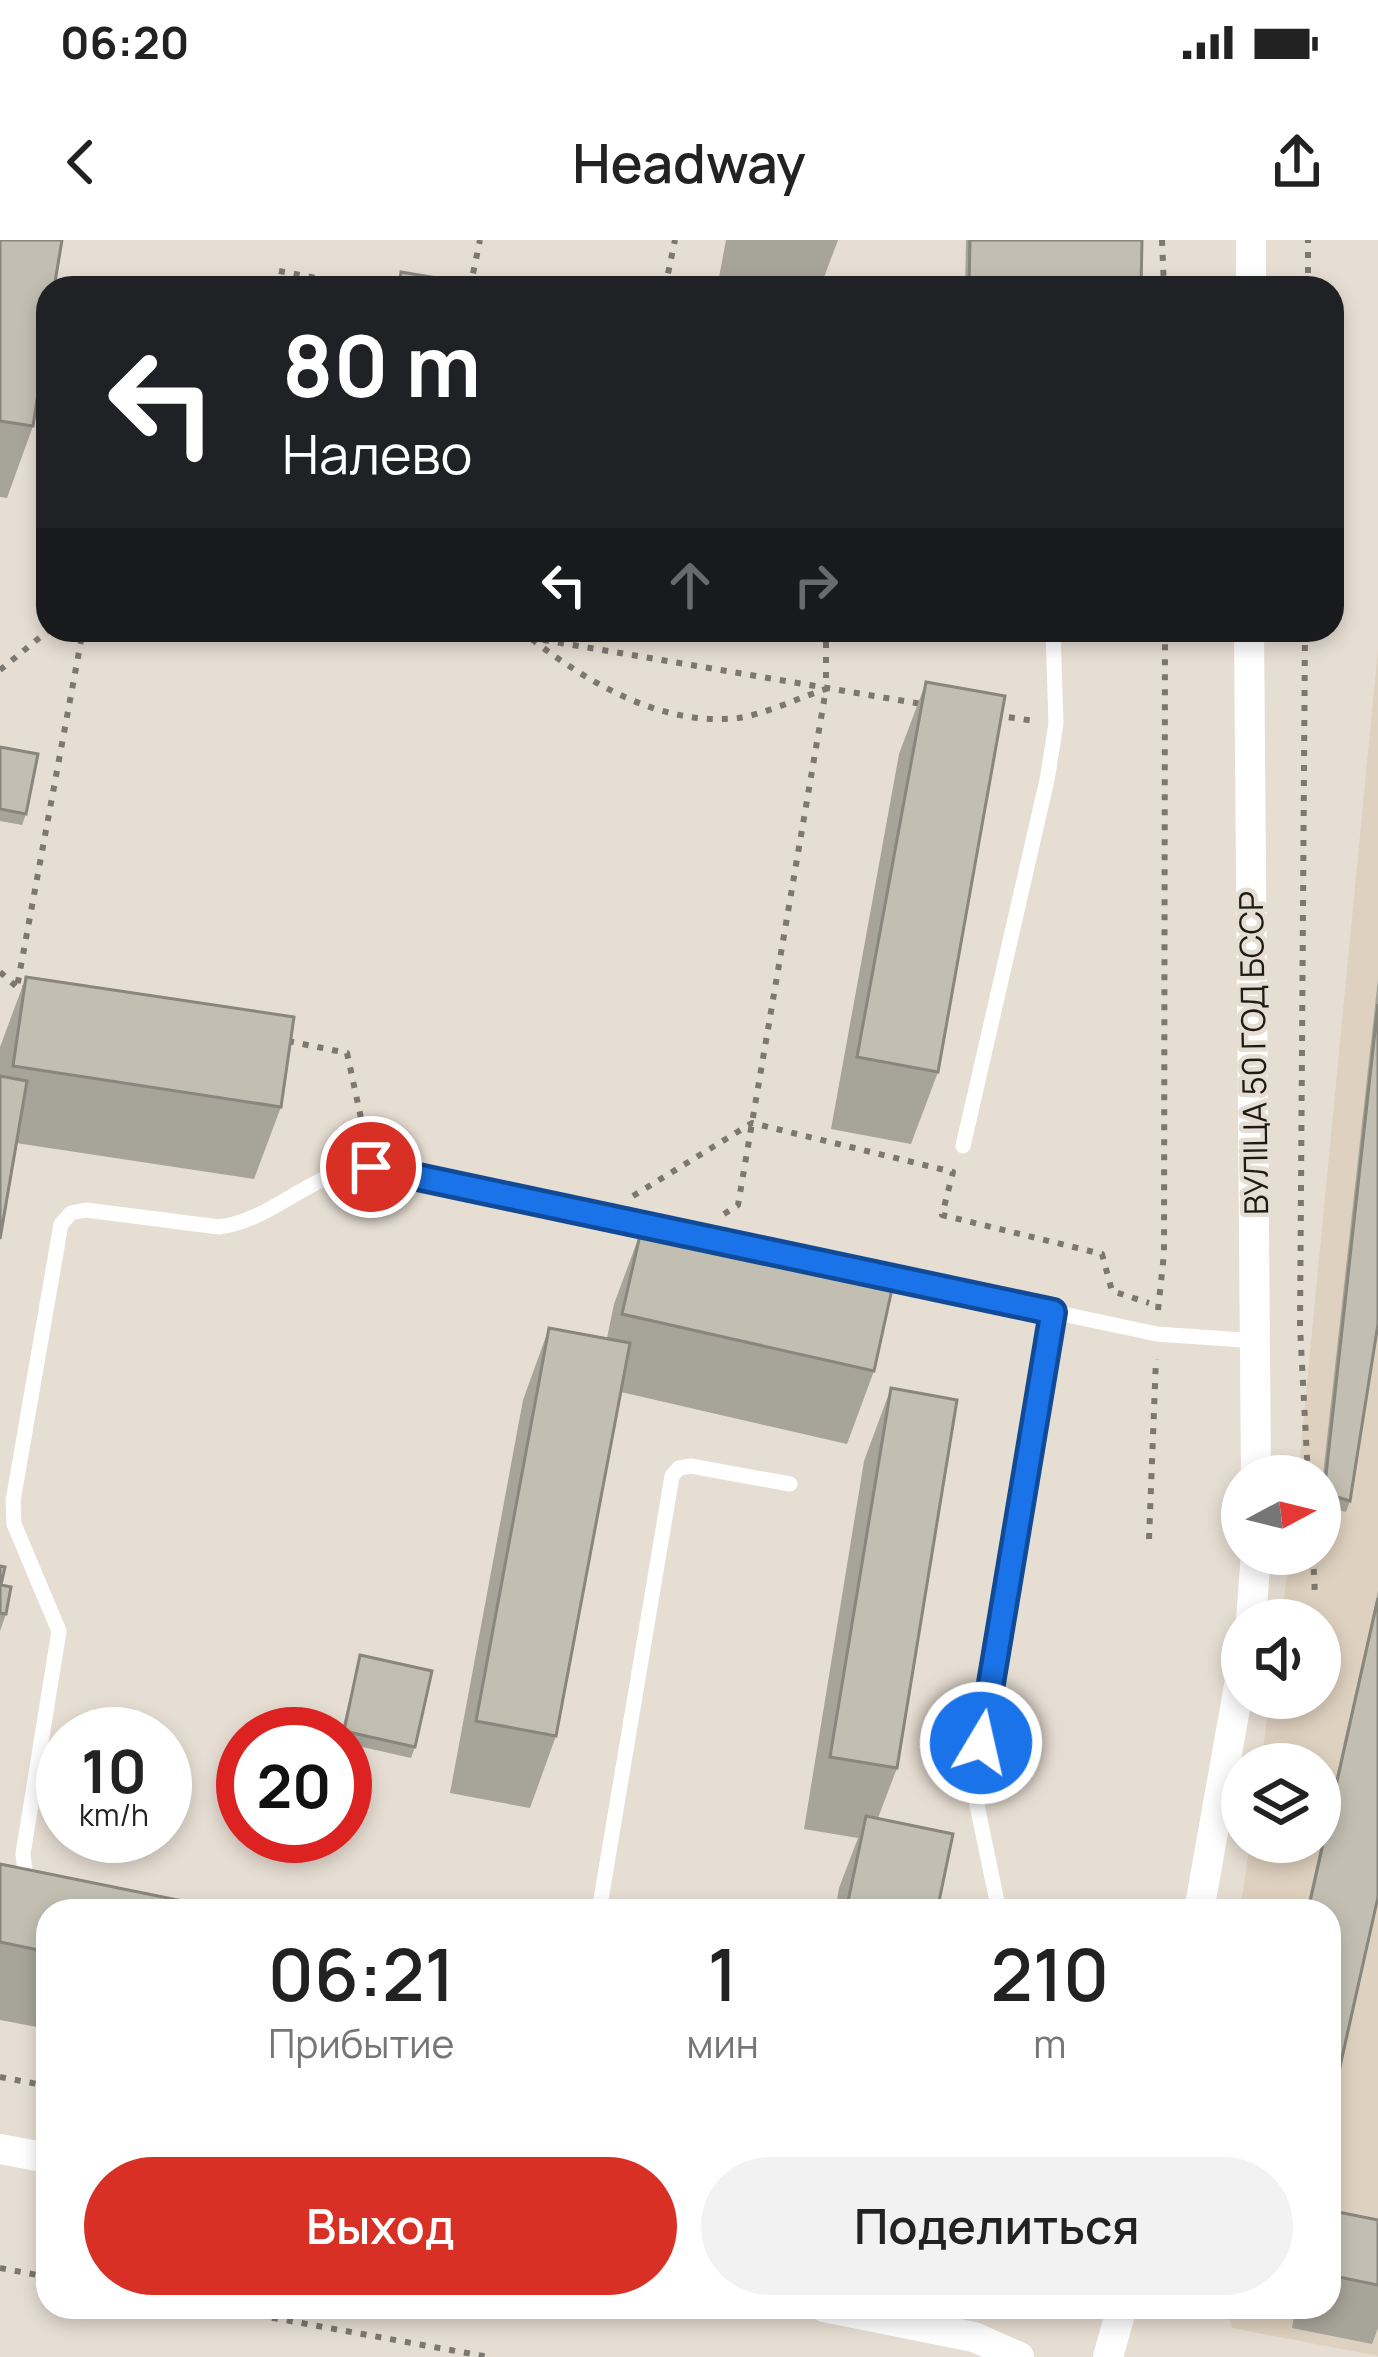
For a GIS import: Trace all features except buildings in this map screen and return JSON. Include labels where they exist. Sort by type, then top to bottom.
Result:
[{"type":"street","points":[[1251,240],[1251,276]]},
{"type":"street","name":"ВУЛІЦА 50 ГОД БССР","points":[[1249,642],[1256,1455]]},
{"type":"street","points":[[1201,1899],[1233,1719]]},
{"type":"street","points":[[0,2149],[36,2156]]},
{"type":"street","points":[[882,2319],[974,2338],[1019,2357]]},
{"type":"street","points":[[1108,2357],[1119,2319]]},
{"type":"lane","points":[[963,1146],[1047,780],[1056,724],[1053,642]]},
{"type":"lane","points":[[44,1892],[26,1878],[23,1854],[59,1631],[14,1524],[13,1502],[61,1224],[71,1213],[86,1210],[219,1227],[239,1224],[330,1175],[351,1167],[371,1167],[1157,1334],[1257,1341]]},
{"type":"lane","points":[[997,1899],[974,1786],[1053,1312]]},
{"type":"lane","points":[[601,1899],[672,1476],[679,1468],[692,1466],[790,1484]]},
{"type":"path","points":[[472,276],[480,240]]},
{"type":"path","points":[[668,276],[675,240]]},
{"type":"path","points":[[1162,240],[1164,276]]},
{"type":"path","points":[[1308,240],[1308,276]]},
{"type":"path","points":[[279,272],[302,276]]},
{"type":"path","points":[[0,670],[36,641]]},
{"type":"path","points":[[16,987],[80,642]]},
{"type":"path","points":[[536,642],[594,682],[662,712],[738,718],[826,689]]},
{"type":"path","points":[[553,642],[941,706]]},
{"type":"path","points":[[716,1220],[738,1205],[826,689],[826,642]]},
{"type":"path","points":[[1149,1539],[1164,1229],[1165,642]]},
{"type":"path","points":[[1306,642],[1300,1327],[1307,1455]]},
{"type":"path","points":[[987,713],[1056,724]]},
{"type":"path","points":[[0,971],[16,987]]},
{"type":"path","points":[[0,984],[39,991]]},
{"type":"path","points":[[281,1040],[347,1053],[371,1167]]},
{"type":"path","points":[[649,1204],[632,1195],[752,1123],[953,1172],[942,1215],[1102,1254],[1112,1291],[1158,1306]]},
{"type":"path","points":[[1314,1575],[1315,1596]]},
{"type":"path","points":[[0,2077],[36,2084]]},
{"type":"path","points":[[0,2268],[36,2275]]},
{"type":"path","points":[[279,2319],[489,2357]]},
{"type":"shaded area","points":[[1378,649],[1378,2356],[1232,2328],[1230,2319],[1341,2319],[1341,1899],[1242,1899],[1247,1863],[1341,1863],[1341,1743],[1264,1743],[1267,1719],[1341,1719],[1341,1599],[1284,1599],[1287,1575],[1341,1575],[1341,1455],[1300,1455]]},
{"type":"route","points":[[371,1167],[1053,1312],[981,1743]]}]
